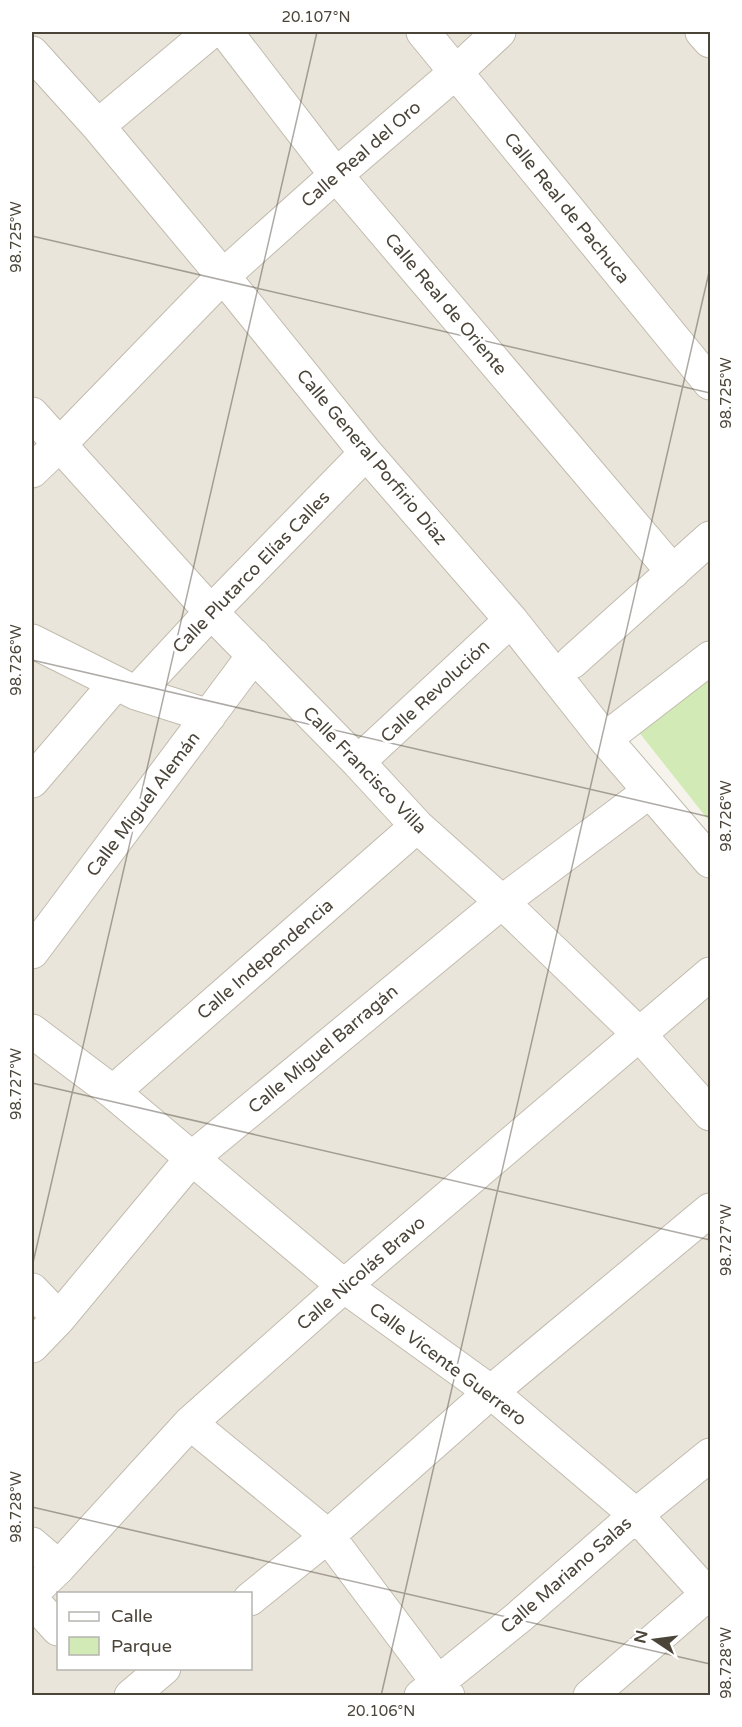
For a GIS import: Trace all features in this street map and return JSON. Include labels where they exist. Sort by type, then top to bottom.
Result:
[{"type":"street","points":[[98,126],[210,32]]},
{"type":"street","name":"Calle Real de Oriente","points":[[226,32],[336,175],[673,572]]},
{"type":"street","name":"Calle Real de Pachuca","points":[[423,32],[711,383]]},
{"type":"street","name":"Calle Real del Oro","points":[[32,471],[223,276],[499,32]]},
{"type":"street","points":[[702,32],[711,41]]},
{"type":"street","name":"Calle General Porfirio Díaz","points":[[32,54],[98,126],[366,453],[511,620],[605,740],[711,861]]},
{"type":"street","name":"Calle Francisco Villa","points":[[32,414],[212,612],[417,826],[502,902],[639,1034],[711,1114]]},
{"type":"street","name":"Calle Plutarco Elías Calles","points":[[32,781],[126,688],[212,612],[366,453]]},
{"type":"street","points":[[572,662],[711,538]]},
{"type":"street","name":"Calle Revolución","points":[[358,762],[511,620]]},
{"type":"street","points":[[32,640],[126,688],[209,716]]},
{"type":"street","name":"Calle Miguel Alemán","points":[[32,952],[254,656]]},
{"type":"street","points":[[605,740],[711,658]]},
{"type":"street","name":"Calle Miguel Barragán","points":[[32,1346],[59,1318],[192,1158],[502,902],[650,790]]},
{"type":"street","name":"Calle Independencia","points":[[113,1092],[417,826]]},
{"type":"street","name":"Calle Nicolás Bravo","points":[[32,1593],[59,1567],[190,1422],[344,1286],[711,974]]},
{"type":"street","name":"Calle Vicente Guerrero","points":[[32,1031],[113,1092],[344,1286],[491,1392],[636,1515],[710,1594]]},
{"type":"street","points":[[252,1597],[328,1536],[491,1392],[711,1210]]},
{"type":"street","points":[[32,1290],[59,1318]]},
{"type":"street","points":[[190,1422],[328,1536],[436,1691]]},
{"type":"street","name":"Calle Mariano Salas","points":[[436,1691],[636,1515],[711,1455]]},
{"type":"street","points":[[32,1544],[59,1567]]},
{"type":"street","points":[[590,1695],[710,1594]]},
{"type":"street","points":[[32,1600],[57,1628]]},
{"type":"street","points":[[131,1695],[162,1670]]},
{"type":"shaded area","points":[[32,32],[710,32],[710,683],[620,748],[32,60]]},
{"type":"shaded area","points":[[32,66],[710,862],[710,1695],[32,1695]]},
{"type":"green space","points":[[710,675],[710,822],[638,731]]}]
